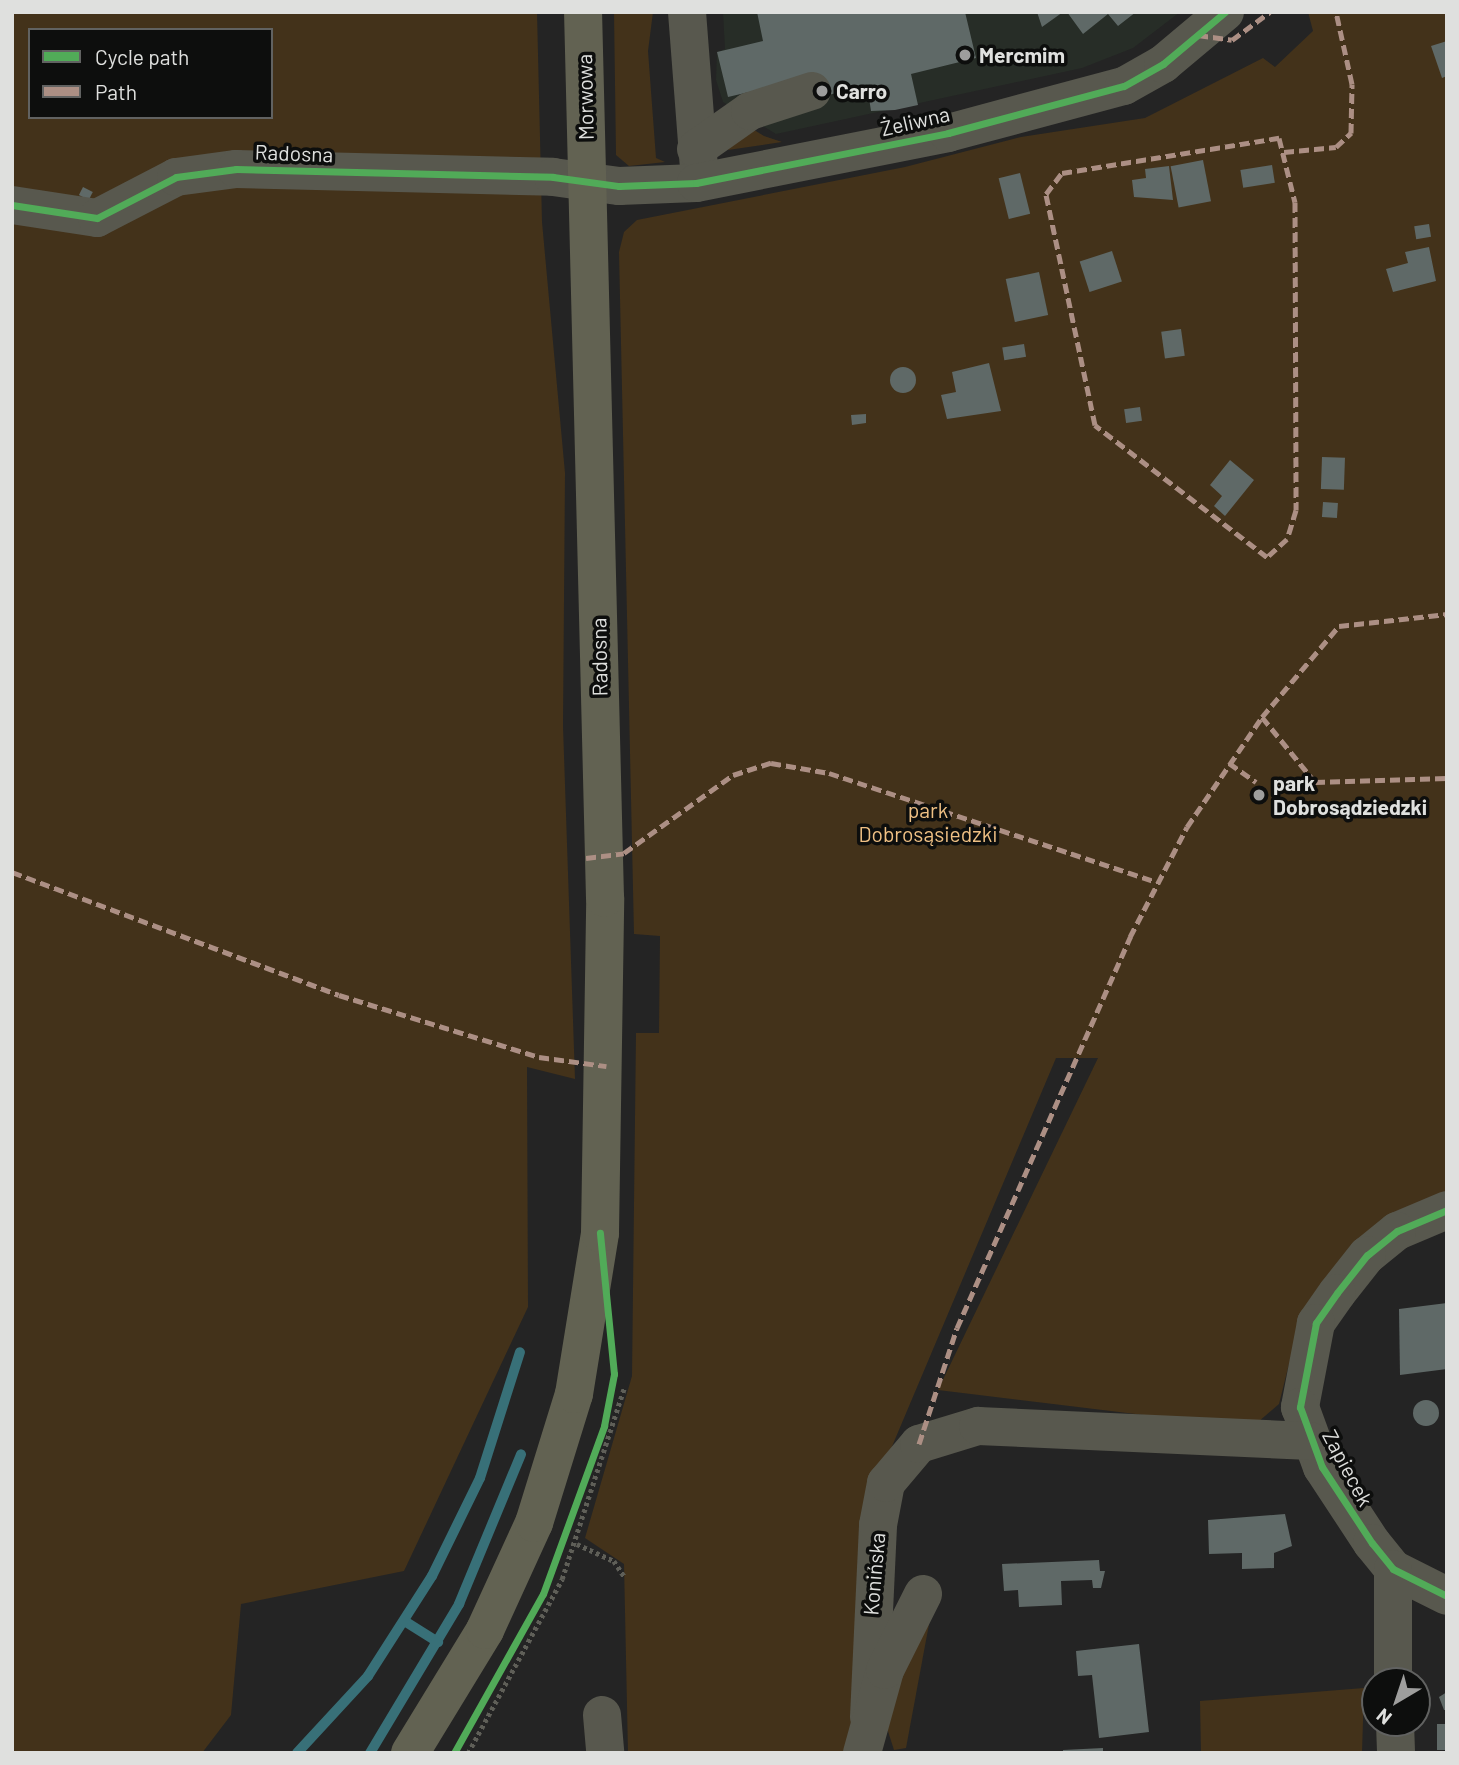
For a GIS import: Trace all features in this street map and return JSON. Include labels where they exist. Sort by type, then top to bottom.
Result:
[{"type":"main road","name":"Morwowa","points":[[583,12],[587,181]]},
{"type":"main road","name":"Radosna","points":[[410,1753],[491,1618],[564,1434],[593,1291],[606,1090],[587,181]]},
{"type":"street","points":[[687,12],[698,165]]},
{"type":"street","name":"Żeliwna","points":[[587,181],[948,133],[1124,86],[1163,64],[1225,12]]},
{"type":"street","points":[[698,165],[750,111],[812,91]]},
{"type":"street","name":"Radosna","points":[[12,205],[97,218],[166,180],[236,169],[587,181]]},
{"type":"street","name":"Zapiecek","points":[[1447,1210],[1397,1231],[1367,1255],[1316,1323],[1300,1407],[1311,1441],[1343,1503],[1392,1569],[1447,1596]]},
{"type":"street","name":"Zapiecek","points":[[919,1444],[978,1426],[1311,1441]]},
{"type":"street","name":"Konińska","points":[[865,1735],[871,1583],[886,1483],[919,1444]]},
{"type":"street","points":[[1392,1569],[1393,1667]]},
{"type":"street","name":"Konińska","points":[[865,1735],[895,1644],[923,1594]]},
{"type":"street","points":[[602,1715],[606,1753]]},
{"type":"path","points":[[454,1753],[543,1594],[588,1478],[613,1384]]},
{"type":"path","points":[[468,1753],[534,1639],[577,1544],[625,1388]]},
{"type":"path","points":[[577,1544],[614,1561],[624,1576]]},
{"type":"shaded area","points":[[723,12],[1180,12],[1133,48],[1082,68],[776,134],[723,102],[716,80],[717,52],[725,49]]},
{"type":"green space","points":[[12,12],[537,12],[542,222],[565,473],[563,726],[575,1079],[527,1067],[528,1307],[404,1571],[241,1604],[231,1715],[202,1753],[12,1753]]},
{"type":"green space","points":[[614,12],[653,12],[648,51],[656,158],[665,162],[629,166],[616,155]]},
{"type":"green space","name":"park Dobrosąsiedzki","points":[[1308,12],[1447,12],[1447,1196],[1289,1364],[1279,1404],[1251,1428],[938,1390],[1098,1058],[1056,1058],[885,1463],[850,1753],[628,1753],[624,1564],[585,1538],[632,1376],[636,1033],[659,1033],[660,936],[634,934],[619,252],[624,232],[637,220],[905,167],[1021,137],[1145,118],[1263,58],[1275,67],[1313,31]]},
{"type":"green space","points":[[746,125],[764,136],[782,142],[728,150]]},
{"type":"green space","points":[[932,1608],[906,1748],[894,1750],[886,1725],[888,1694]]},
{"type":"green space","points":[[1361,1688],[1362,1753],[1201,1753],[1200,1701]]},
{"type":"building","points":[[757,12],[965,12],[976,58],[911,74],[918,105],[895,110],[871,111],[867,85],[817,98],[812,77],[728,97],[717,52],[763,41]]},
{"type":"building","points":[[1037,12],[1063,12],[1042,27]]},
{"type":"building","points":[[1067,12],[1136,12],[1118,26],[1108,14],[1083,34]]},
{"type":"building","points":[[1447,41],[1447,76],[1442,78],[1431,46]]},
{"type":"building","points":[[1203,160],[1211,201],[1179,208],[1171,166]]},
{"type":"building","points":[[1272,165],[1275,183],[1243,188],[1240,170]]},
{"type":"building","points":[[1169,166],[1173,200],[1134,197],[1132,180],[1146,178],[1145,169]]},
{"type":"building","points":[[1020,173],[1030,214],[1009,219],[999,178]]},
{"type":"building","points":[[83,187],[93,192],[89,200],[79,195]]},
{"type":"building","points":[[1429,224],[1431,237],[1416,239],[1414,226]]},
{"type":"building","points":[[1429,247],[1436,281],[1393,292],[1386,269],[1408,263],[1405,252]]},
{"type":"building","points":[[1112,251],[1122,281],[1090,292],[1080,262]]},
{"type":"building","points":[[1039,272],[1048,315],[1015,322],[1006,279]]},
{"type":"building","points":[[1181,329],[1185,356],[1165,359],[1161,332]]},
{"type":"building","points":[[1024,344],[1026,357],[1004,360],[1002,347]]},
{"type":"building","points":[[989,363],[1001,411],[947,419],[941,395],[956,392],[952,372]]},
{"type":"building","points":[[903,367],[912,371],[916,380],[912,389],[903,393],[894,389],[890,380],[894,371]]},
{"type":"building","points":[[1140,407],[1142,421],[1126,423],[1124,409]]},
{"type":"building","points":[[866,414],[866,423],[852,425],[851,415]]},
{"type":"building","points":[[1322,457],[1345,458],[1344,490],[1321,489]]},
{"type":"building","points":[[1230,460],[1254,480],[1225,516],[1214,506],[1222,496],[1210,485]]},
{"type":"building","points":[[1323,502],[1338,503],[1337,518],[1322,517]]},
{"type":"building","points":[[1447,1303],[1447,1369],[1400,1375],[1399,1309]]},
{"type":"building","points":[[1426,1400],[1435,1404],[1439,1413],[1435,1422],[1426,1426],[1417,1422],[1413,1413],[1417,1404]]},
{"type":"building","points":[[1285,1514],[1292,1546],[1274,1553],[1274,1568],[1242,1569],[1242,1553],[1209,1554],[1208,1520]]},
{"type":"building","points":[[1099,1560],[1100,1571],[1105,1571],[1101,1588],[1093,1588],[1092,1580],[1061,1581],[1062,1605],[1019,1607],[1018,1590],[1004,1591],[1002,1564]]},
{"type":"building","points":[[1139,1644],[1149,1732],[1099,1738],[1092,1675],[1078,1676],[1076,1651]]},
{"type":"building","points":[[1447,1692],[1447,1710],[1444,1710],[1439,1697]]},
{"type":"building","points":[[1437,1724],[1447,1724],[1447,1750],[1437,1750]]},
{"type":"building","points":[[1103,1748],[1103,1753],[1063,1753],[1063,1750]]},
{"type":"waterway","points":[[297,1753],[368,1676],[432,1576],[480,1478],[520,1352]]},
{"type":"waterway","points":[[370,1753],[459,1604],[521,1454]]},
{"type":"waterway","points":[[406,1622],[438,1642]]},
{"type":"marked path","points":[[1198,35],[1232,40],[1270,12]]},
{"type":"marked path","points":[[1284,152],[1336,147],[1351,133],[1352,84],[1336,12]]},
{"type":"marked path","points":[[1279,138],[1295,202],[1296,510],[1287,539],[1267,557],[1095,425],[1046,194],[1062,173],[1279,138]]},
{"type":"marked path","points":[[919,1444],[957,1328],[1130,937],[1187,827],[1262,717],[1339,626],[1447,614]]},
{"type":"marked path","points":[[1262,717],[1315,782],[1447,778]]},
{"type":"marked path","points":[[586,858],[624,853],[733,775],[771,763],[829,773],[1156,882]]},
{"type":"marked path","points":[[1229,763],[1256,782]]},
{"type":"marked path","points":[[12,872],[339,995],[539,1057],[606,1066]]},
{"type":"cycle path","points":[[12,205],[97,218],[176,177],[236,169],[553,177],[619,186],[696,183],[948,133],[1124,86],[1163,64],[1225,12]]},
{"type":"cycle path","points":[[1447,1210],[1397,1231],[1367,1255],[1337,1293],[1316,1323],[1300,1407],[1322,1467],[1372,1543],[1393,1569],[1447,1596]]},
{"type":"cycle path","points":[[454,1753],[543,1594],[604,1426],[614,1374],[600,1233]]},
{"type":"place","name":"Mercmim","points":[[965,55]]},
{"type":"place","name":"Carro","points":[[822,91]]},
{"type":"place","name":"park Dobrosądziedzki","points":[[1259,795]]}]
